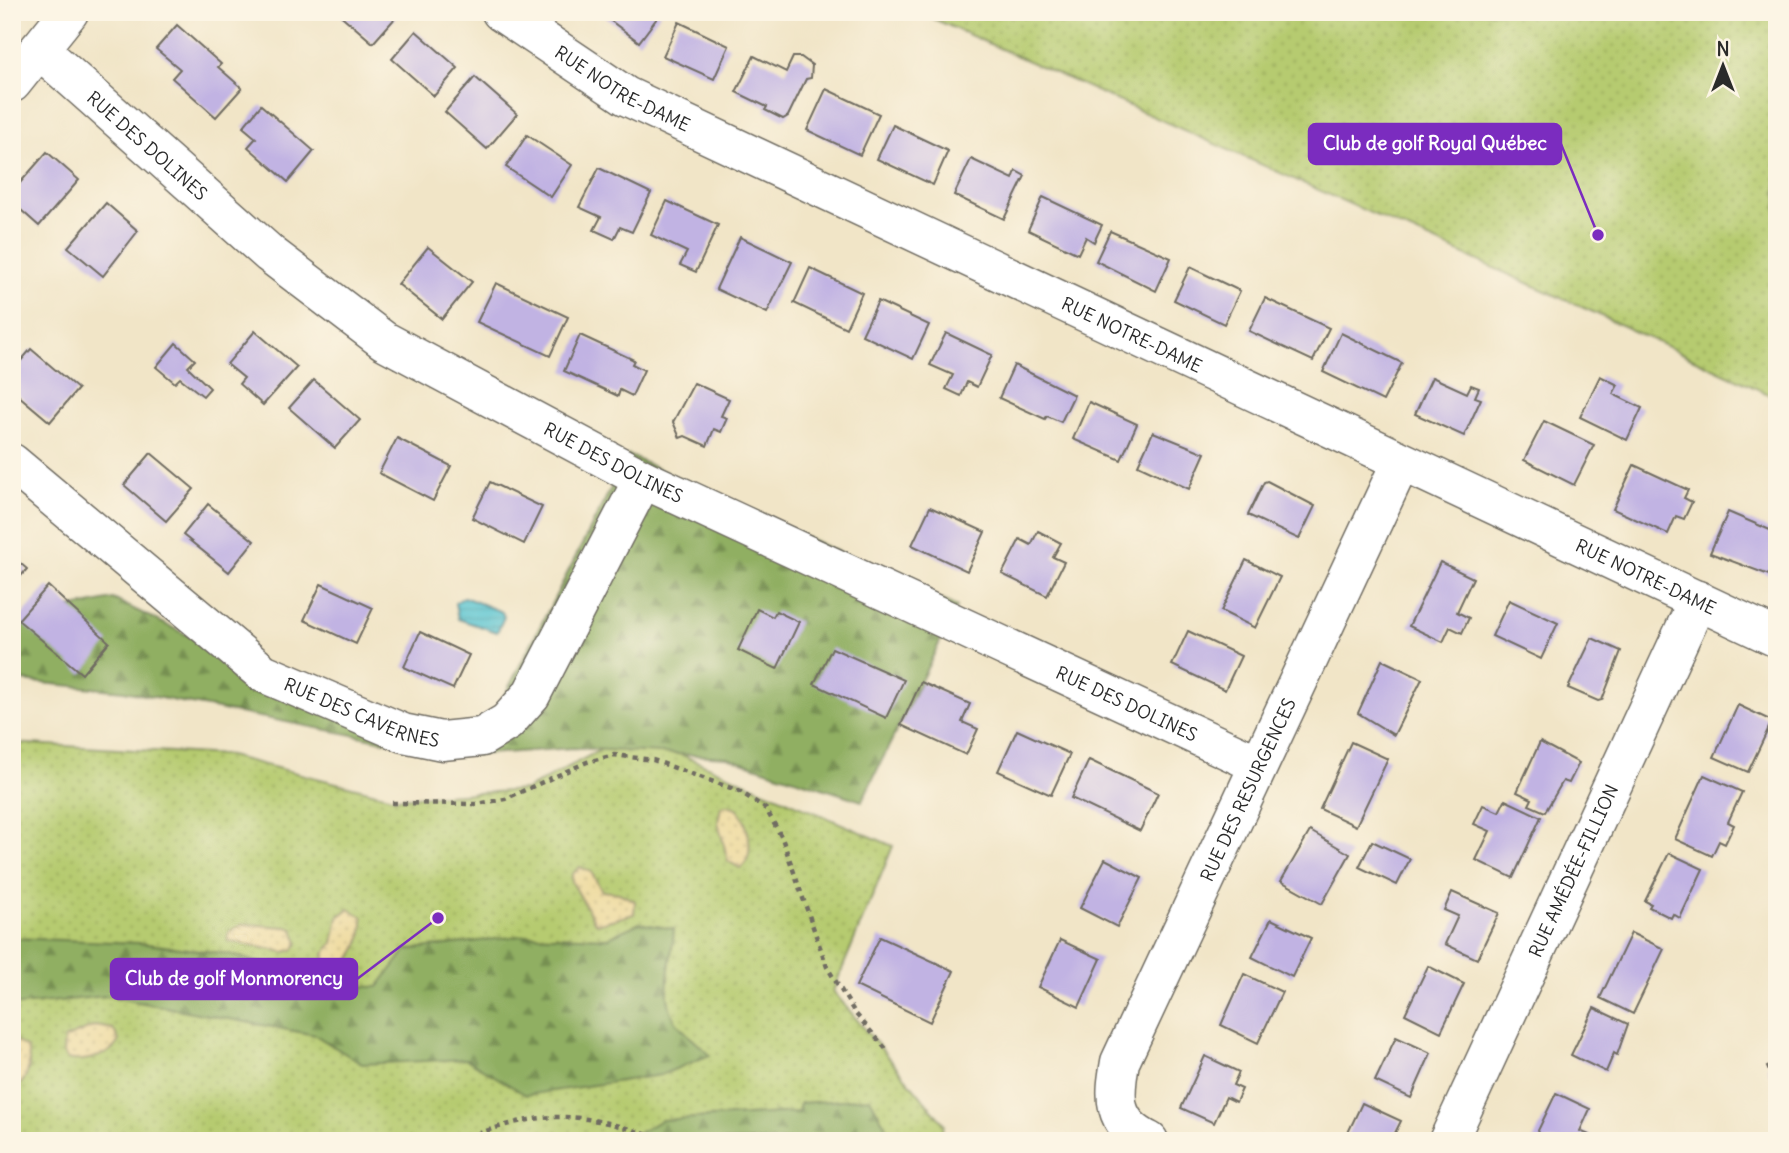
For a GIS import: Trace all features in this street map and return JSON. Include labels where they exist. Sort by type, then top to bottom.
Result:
[{"type":"street","points":[[12,83],[69,12]]},
{"type":"street","name":"RUE NOTRE-DAME","points":[[501,12],[626,96],[1777,638]]},
{"type":"street","name":"RUE DES DOLINES","points":[[39,48],[270,254],[383,340],[643,479],[1258,764]]},
{"type":"street","name":"RUE DES RESURGENCES","points":[[1136,1131],[1114,1100],[1120,1062],[1401,462]]},
{"type":"street","name":"RUE DES CAVERNES","points":[[12,463],[263,673],[403,733],[442,741],[482,737],[507,722],[531,695],[643,479]]},
{"type":"street","name":"RUE AMÉDÉE-FILLION","points":[[1448,1141],[1698,600]]},
{"type":"path","points":[[392,803],[477,804],[505,799],[587,762],[614,755],[653,760],[739,791],[766,809],[782,838],[827,967],[855,1013],[886,1049]]},
{"type":"path","points":[[458,1141],[507,1123],[548,1116],[583,1116],[665,1141]]},
{"type":"green space","points":[[918,12],[1777,12],[1777,398],[1593,312]]},
{"type":"green space","points":[[628,455],[957,607],[862,801],[727,757],[573,748],[474,755]]},
{"type":"green space","points":[[113,599],[421,748],[124,691],[12,680],[12,619]]},
{"type":"green space","points":[[631,733],[893,846],[833,991],[944,1124],[940,1141],[12,1141],[12,743],[225,755],[396,798],[526,790]]},
{"type":"green space","points":[[639,923],[674,929],[668,986],[670,1008],[681,1028],[710,1055],[661,1075],[526,1095],[466,1059],[362,1064],[315,1035],[106,996],[12,1006],[12,938],[139,943],[230,954],[336,986],[378,987],[406,950],[528,935],[607,938]]},
{"type":"green space","points":[[870,1098],[887,1129],[916,1141],[649,1141],[635,1135],[661,1120],[798,1112],[800,1103]]},
{"type":"sand","points":[[721,806],[737,808],[741,814],[749,839],[748,856],[740,868],[728,861],[718,822]]},
{"type":"sand","points":[[580,867],[591,872],[602,891],[619,893],[635,901],[634,914],[596,924],[572,882],[572,874]]},
{"type":"sand","points":[[349,909],[363,917],[359,944],[343,968],[326,967],[324,954],[333,943],[338,917]]},
{"type":"sand","points":[[242,924],[293,929],[298,943],[293,950],[284,952],[228,941],[228,933]]},
{"type":"sand","points":[[95,1026],[113,1029],[119,1040],[116,1046],[96,1057],[67,1059],[63,1053],[64,1039]]},
{"type":"sand","points":[[12,1039],[27,1048],[29,1061],[25,1078],[12,1091]]},
{"type":"water","points":[[464,597],[502,612],[504,617],[497,632],[458,619],[455,603]]},
{"type":"building","points":[[337,12],[393,12],[397,16],[373,43]]},
{"type":"building","points":[[599,12],[657,12],[660,14],[639,42]]},
{"type":"building","points":[[679,22],[729,46],[714,79],[663,56]]},
{"type":"building","points":[[177,25],[221,64],[218,67],[242,88],[216,117],[172,78],[180,69],[156,49]]},
{"type":"building","points":[[416,31],[458,68],[434,96],[392,59]]},
{"type":"building","points":[[754,56],[786,72],[793,57],[801,57],[812,65],[811,78],[806,79],[788,116],[783,119],[765,110],[767,107],[736,92]]},
{"type":"building","points":[[475,77],[517,114],[487,149],[445,112]]},
{"type":"building","points":[[826,89],[879,114],[860,155],[807,130]]},
{"type":"building","points":[[261,105],[314,151],[288,182],[248,147],[256,138],[243,127]]},
{"type":"building","points":[[893,125],[948,151],[933,185],[877,159]]},
{"type":"building","points":[[527,135],[572,165],[551,197],[506,167]]},
{"type":"building","points":[[47,152],[79,180],[39,226],[12,202],[12,192]]},
{"type":"building","points":[[971,159],[1013,179],[1016,171],[1025,176],[1004,219],[954,195]]},
{"type":"building","points":[[599,168],[651,193],[632,232],[620,227],[614,239],[594,230],[601,217],[579,207]]},
{"type":"building","points":[[1043,197],[1102,225],[1094,242],[1086,237],[1078,254],[1028,230]]},
{"type":"building","points":[[667,201],[718,225],[696,272],[680,265],[687,252],[651,235]]},
{"type":"building","points":[[106,203],[138,231],[103,276],[68,247]]},
{"type":"building","points":[[1110,231],[1171,258],[1156,291],[1096,261]]},
{"type":"building","points":[[740,237],[792,262],[767,313],[716,289]]},
{"type":"building","points":[[428,247],[472,282],[442,319],[398,284]]},
{"type":"building","points":[[1190,267],[1240,291],[1224,324],[1174,300]]},
{"type":"building","points":[[810,268],[862,293],[846,328],[794,303]]},
{"type":"building","points":[[496,283],[568,317],[550,356],[477,322]]},
{"type":"building","points":[[1265,298],[1329,328],[1313,361],[1249,331]]},
{"type":"building","points":[[878,301],[929,325],[913,359],[862,335]]},
{"type":"building","points":[[255,331],[297,367],[263,405],[239,384],[244,378],[227,364]]},
{"type":"building","points":[[946,333],[992,355],[977,387],[967,382],[961,396],[946,389],[953,375],[930,365]]},
{"type":"building","points":[[1341,333],[1402,363],[1383,401],[1323,372]]},
{"type":"building","points":[[580,335],[634,360],[632,364],[644,370],[632,396],[620,390],[618,396],[564,371]]},
{"type":"building","points":[[176,343],[195,360],[188,367],[210,388],[203,396],[180,378],[175,383],[156,367]]},
{"type":"building","points":[[31,349],[78,389],[50,422],[12,390],[12,371]]},
{"type":"building","points":[[1014,365],[1074,395],[1061,422],[1047,416],[1045,419],[999,398]]},
{"type":"building","points":[[1600,376],[1618,385],[1613,394],[1642,408],[1627,440],[1580,417]]},
{"type":"building","points":[[1432,377],[1467,393],[1471,385],[1479,388],[1475,397],[1481,399],[1464,436],[1415,414]]},
{"type":"building","points":[[314,380],[360,420],[335,448],[289,408]]},
{"type":"building","points":[[694,383],[729,399],[721,416],[727,418],[721,432],[714,429],[707,446],[685,436],[680,438],[673,422]]},
{"type":"building","points":[[1089,402],[1137,424],[1121,460],[1073,439]]},
{"type":"building","points":[[1544,421],[1594,445],[1574,485],[1524,460]]},
{"type":"building","points":[[1153,432],[1205,453],[1189,489],[1138,465]]},
{"type":"building","points":[[397,438],[451,466],[433,501],[379,473]]},
{"type":"building","points":[[151,453],[194,489],[166,521],[124,485]]},
{"type":"building","points":[[1634,465],[1688,490],[1684,498],[1692,502],[1684,519],[1676,516],[1668,534],[1613,509]]},
{"type":"building","points":[[1267,481],[1315,506],[1299,539],[1248,515],[1264,482]]},
{"type":"building","points":[[490,482],[542,507],[524,544],[472,518]]},
{"type":"building","points":[[208,504],[254,541],[229,572],[183,535]]},
{"type":"building","points":[[930,507],[985,532],[967,571],[912,545]]},
{"type":"building","points":[[1728,512],[1777,533],[1777,578],[1710,553]]},
{"type":"building","points":[[1038,531],[1061,543],[1053,557],[1064,562],[1047,596],[1002,574],[1020,539],[1031,545]]},
{"type":"building","points":[[12,556],[27,569],[12,586]]},
{"type":"building","points":[[1246,560],[1280,577],[1255,628],[1221,611]]},
{"type":"building","points":[[1440,562],[1473,578],[1457,612],[1469,618],[1462,633],[1450,627],[1443,642],[1409,626]]},
{"type":"building","points":[[321,584],[373,608],[356,644],[304,620]]},
{"type":"building","points":[[48,586],[109,642],[82,674],[18,620]]},
{"type":"building","points":[[1509,600],[1558,623],[1541,659],[1492,636]]},
{"type":"building","points":[[757,609],[773,617],[776,611],[799,622],[777,669],[738,650]]},
{"type":"building","points":[[1188,631],[1241,656],[1225,690],[1172,665]]},
{"type":"building","points":[[420,632],[469,655],[453,689],[404,667]]},
{"type":"building","points":[[1592,638],[1621,651],[1602,700],[1598,701],[1568,688]]},
{"type":"building","points":[[832,648],[904,680],[886,718],[814,684]]},
{"type":"building","points":[[1382,660],[1422,679],[1394,735],[1358,713]]},
{"type":"building","points":[[921,682],[970,704],[962,722],[978,729],[966,755],[901,725]]},
{"type":"building","points":[[1738,705],[1772,721],[1748,772],[1714,757]]},
{"type":"building","points":[[1017,730],[1070,754],[1051,795],[998,771]]},
{"type":"building","points":[[1351,742],[1388,759],[1356,826],[1320,809]]},
{"type":"building","points":[[1540,742],[1579,763],[1569,783],[1563,781],[1545,812],[1529,805],[1532,799],[1517,792]]},
{"type":"building","points":[[1089,760],[1158,793],[1140,831],[1071,798]]},
{"type":"building","points":[[1704,775],[1742,792],[1728,822],[1734,825],[1725,844],[1719,841],[1712,856],[1675,839]]},
{"type":"building","points":[[1505,800],[1541,817],[1513,878],[1476,860],[1490,831],[1474,824],[1483,805],[1499,812]]},
{"type":"building","points":[[1310,831],[1350,854],[1322,904],[1281,881]]},
{"type":"building","points":[[1372,841],[1410,859],[1397,885],[1359,867]]},
{"type":"building","points":[[1669,853],[1703,869],[1680,918],[1673,914],[1671,918],[1649,907],[1651,904],[1645,901]]},
{"type":"building","points":[[1105,859],[1142,878],[1117,927],[1080,908]]},
{"type":"building","points":[[1452,892],[1499,913],[1477,959],[1445,944],[1458,916],[1444,910]]},
{"type":"building","points":[[1271,919],[1311,938],[1292,977],[1252,957]]},
{"type":"building","points":[[1631,933],[1664,949],[1633,1014],[1600,998]]},
{"type":"building","points":[[880,937],[954,971],[930,1022],[856,986]]},
{"type":"building","points":[[1060,940],[1101,959],[1079,1007],[1038,987]]},
{"type":"building","points":[[1428,966],[1464,984],[1441,1032],[1405,1014]]},
{"type":"building","points":[[1244,974],[1282,992],[1258,1043],[1221,1025]]},
{"type":"building","points":[[1594,1008],[1628,1024],[1617,1055],[1614,1053],[1606,1072],[1571,1055]]},
{"type":"building","points":[[1396,1037],[1431,1053],[1411,1098],[1375,1081]]},
{"type":"building","points":[[1205,1056],[1239,1072],[1233,1085],[1242,1089],[1236,1102],[1226,1097],[1214,1123],[1181,1108]]},
{"type":"building","points":[[1777,1063],[1777,1091],[1767,1067]]},
{"type":"building","points":[[1556,1093],[1590,1109],[1580,1131],[1594,1137],[1593,1141],[1533,1141]]},
{"type":"building","points":[[1362,1103],[1401,1121],[1391,1141],[1344,1141]]},
{"type":"place","name":"Club de golf Royal Québec","points":[[1598,235]]},
{"type":"place","name":"Club de golf Monmorency","points":[[438,918]]}]
